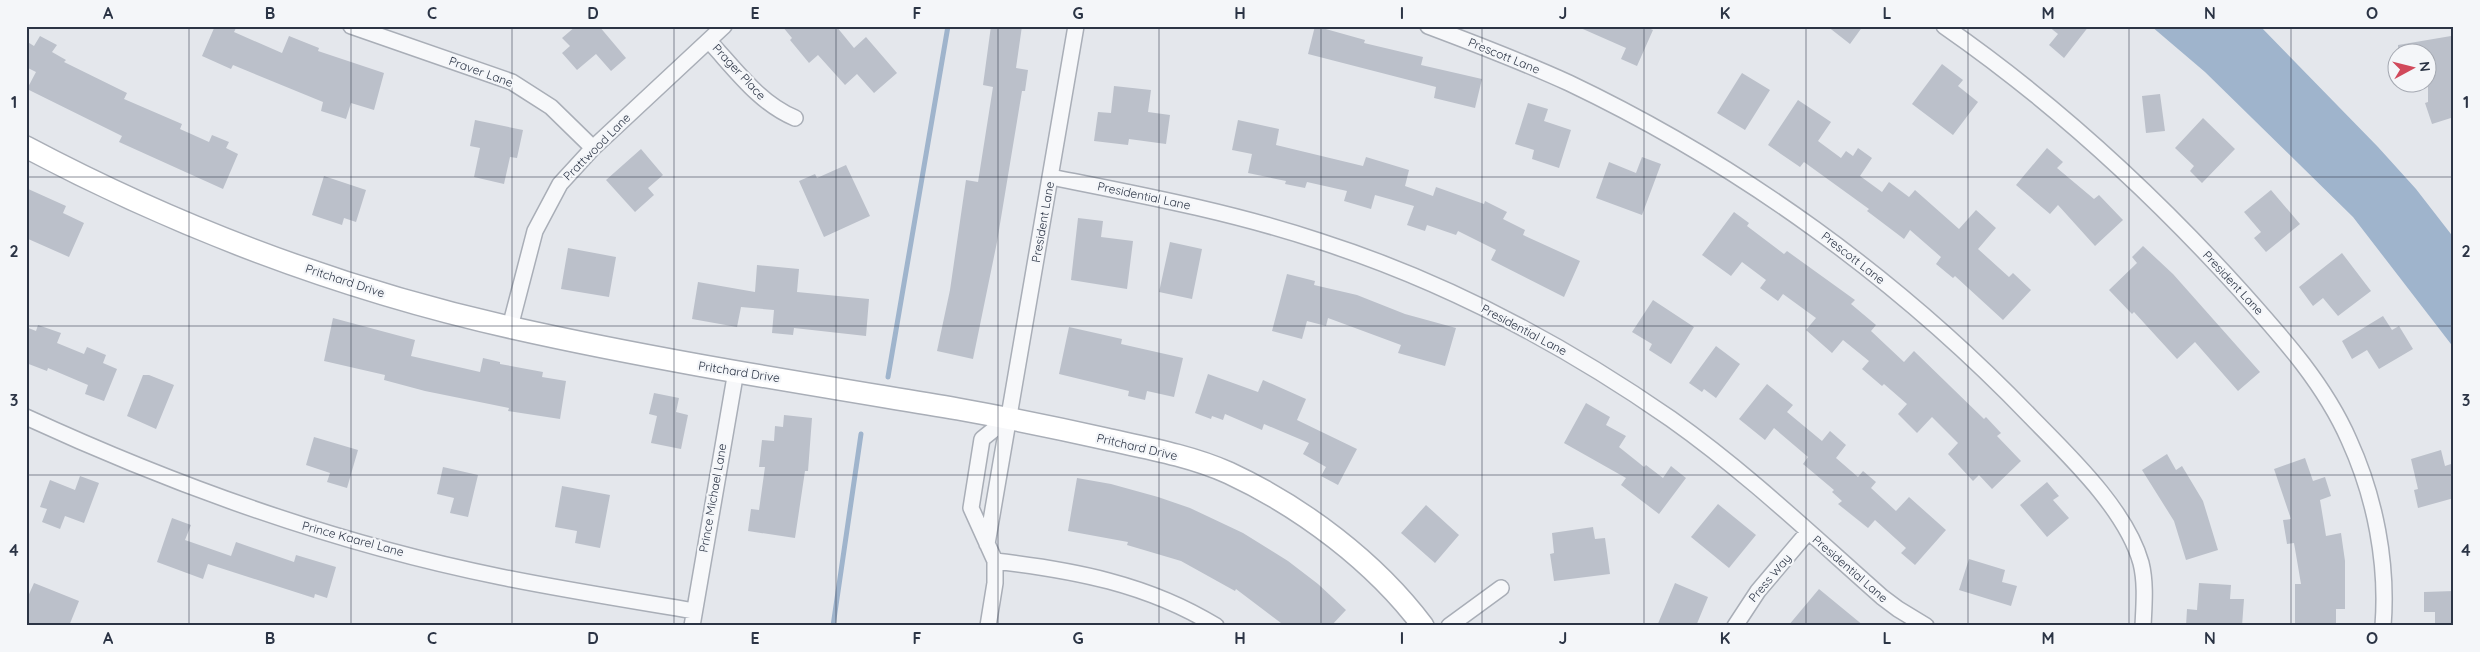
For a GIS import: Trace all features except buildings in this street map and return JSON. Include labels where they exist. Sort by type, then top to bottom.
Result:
[{"type":"street","name":"Praver Lane","points":[[351,26],[512,82],[551,107],[593,148]]},
{"type":"street","name":"Prattwood Lane","points":[[510,327],[531,242],[542,216],[560,184],[593,148],[724,26]]},
{"type":"street","name":"President Lane","points":[[987,544],[1076,26]]},
{"type":"street","name":"Prescott Lane","points":[[1428,26],[1568,83],[1673,138],[1773,200],[1822,234],[1920,312],[1970,356],[2025,411],[2095,487],[2120,519],[2130,535],[2142,565],[2145,594],[2143,626]]},
{"type":"street","name":"President Lane","points":[[1944,26],[2073,128],[2142,190],[2241,291],[2280,335],[2316,382],[2349,439],[2372,504],[2381,552],[2383,626]]},
{"type":"street","name":"Prager Place","points":[[709,41],[762,98],[782,113],[794,118]]},
{"type":"street","name":"Pritchard Drive","points":[[26,147],[155,209],[246,247],[424,306],[638,355],[1008,418],[1150,449],[1230,474],[1295,511],[1350,550],[1380,578],[1424,626]]},
{"type":"street","name":"Presidential Lane","points":[[1051,176],[1257,222],[1320,241],[1445,290],[1570,354],[1671,419],[1752,482],[1898,610],[1926,626]]},
{"type":"street","name":"Prince Michael Lane","points":[[693,618],[736,371]]},
{"type":"street","name":"Prince Kaarel Lane","points":[[26,417],[140,466],[297,523],[499,577],[693,618]]},
{"type":"street","points":[[988,626],[995,583],[994,561],[970,508],[982,440],[1008,418]]},
{"type":"street","name":"Press Way","points":[[1735,626],[1758,591],[1808,532]]},
{"type":"street","points":[[994,561],[1050,568],[1105,578],[1178,605],[1216,626]]},
{"type":"street","points":[[1449,626],[1501,588]]},
{"type":"water","points":[[2151,26],[2260,26],[2378,147],[2416,189],[2454,238],[2454,348],[2353,217],[2205,72]]},
{"type":"waterway","points":[[888,377],[948,26]]},
{"type":"waterway","points":[[833,626],[861,434]]}]
